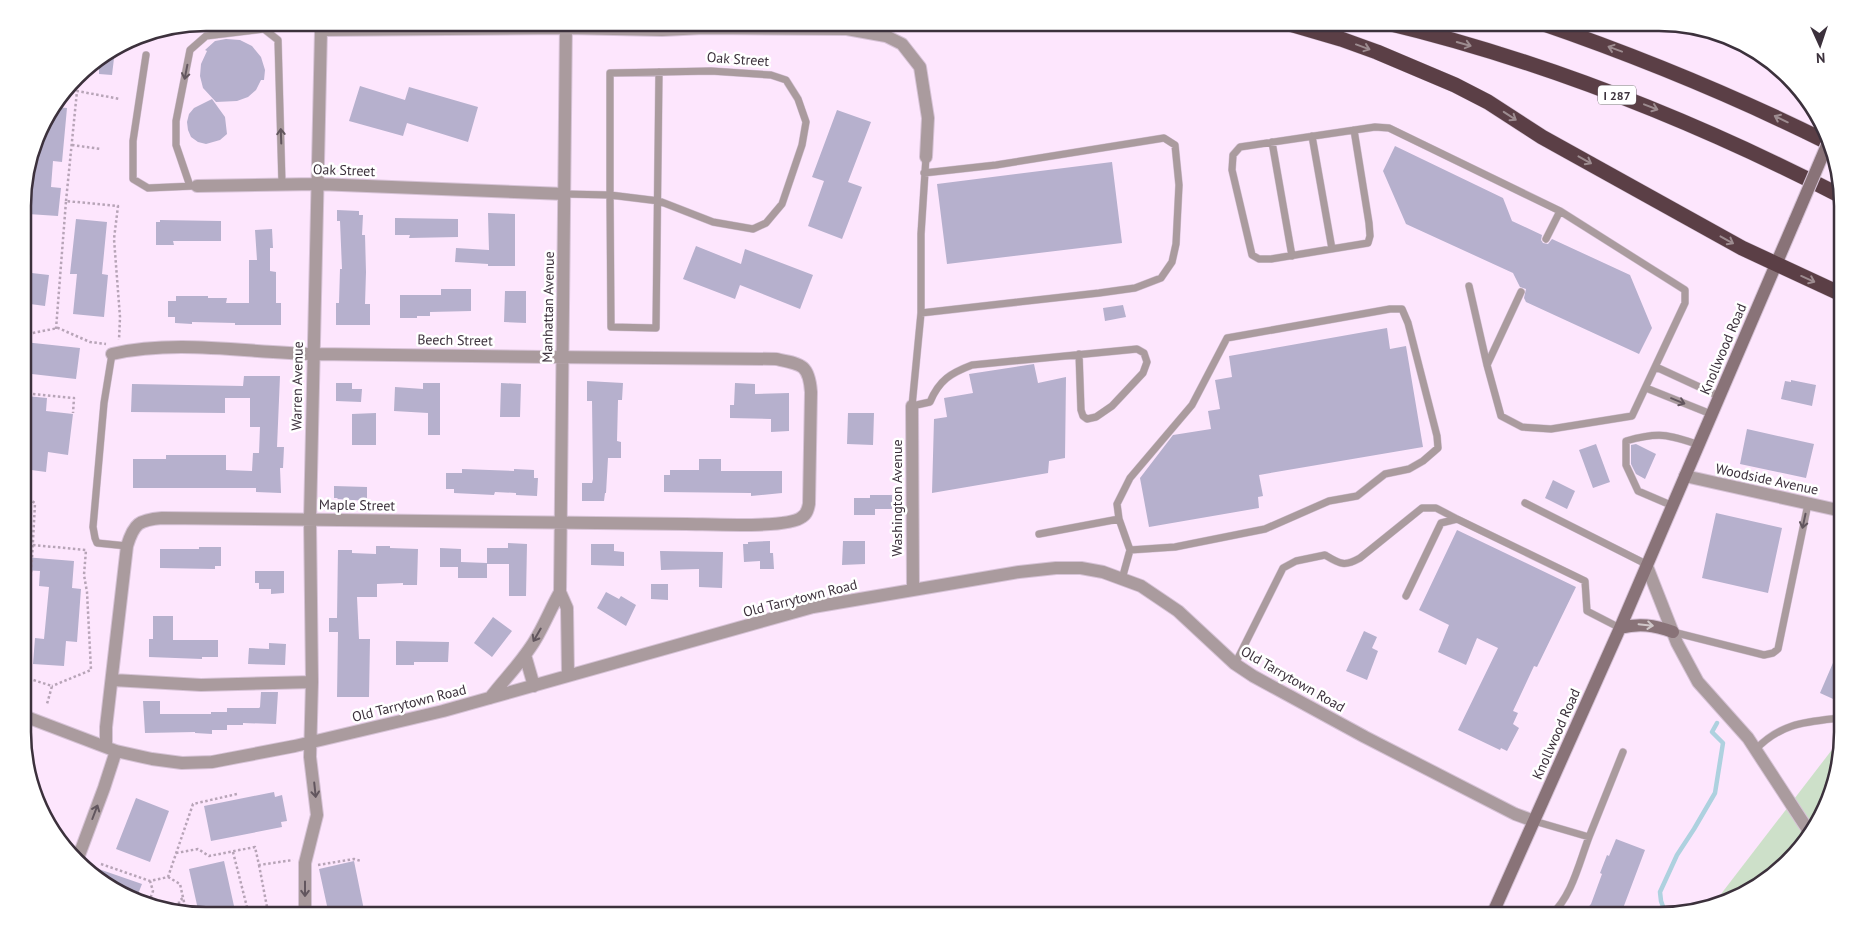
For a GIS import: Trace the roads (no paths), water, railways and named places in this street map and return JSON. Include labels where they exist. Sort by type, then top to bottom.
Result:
[{"type":"highway","points":[[1315,31],[1377,52],[1455,85],[1488,102],[1542,137],[1742,248],[1834,291]]},
{"type":"highway","name":"I 287","points":[[1416,31],[1505,56],[1609,92],[1709,132],[1833,192]]},
{"type":"highway","points":[[1564,31],[1675,72],[1819,137]]},
{"type":"main road","name":"Knollwood Road","points":[[1496,906],[1620,628],[1824,151]]},
{"type":"main road","points":[[1620,628],[1633,624],[1642,624],[1673,632]]},
{"type":"street","name":"Warren Avenue","points":[[305,907],[305,863],[317,815],[310,756],[312,682],[310,520],[312,354],[321,32]]},
{"type":"street","name":"Manhattan Avenue","points":[[566,32],[560,592],[567,608],[568,675]]},
{"type":"street","points":[[864,32],[886,36],[902,44],[920,67],[928,118],[926,157]]},
{"type":"street","name":"Oak Street","points":[[193,186],[317,184],[565,194]]},
{"type":"street","name":"Beech Street","points":[[113,348],[170,347],[312,354],[776,359],[798,363],[806,369],[810,379],[811,392],[809,504],[807,511],[802,517]]},
{"type":"street","name":"Washington Avenue","points":[[912,406],[913,589]]},
{"type":"street","name":"Woodside Avenue","points":[[1685,476],[1834,509]]},
{"type":"street","name":"Maple Street","points":[[80,852],[104,788],[111,749],[106,727],[113,680],[127,546],[130,534],[136,524],[147,519],[162,518],[561,524],[773,524],[794,521],[802,517]]},
{"type":"street","points":[[1646,564],[1673,632],[1698,682],[1748,738],[1806,826]]},
{"type":"street","name":"Old Tarrytown Road","points":[[31,722],[111,749],[152,759],[212,762],[310,742],[443,711],[813,608],[913,589],[1019,572],[1056,568],[1088,570],[1102,572],[1122,579],[1148,591],[1178,611],[1235,664],[1276,689],[1515,814],[1534,821]]},
{"type":"street","name":"Manhattan Avenue","points":[[490,698],[525,655],[538,635],[560,592]]},
{"type":"street","points":[[525,655],[534,686]]},
{"type":"street","points":[[113,680],[201,685],[312,682]]},
{"type":"lane","points":[[146,55],[133,142],[133,179],[148,188],[193,186],[176,145],[176,121],[190,50],[206,36],[245,32]]},
{"type":"lane","points":[[267,32],[278,40],[282,184]]},
{"type":"lane","name":"Oak Street","points":[[565,194],[610,195],[659,201],[713,222],[753,230],[766,223],[782,204],[802,145],[806,122],[798,99],[786,80],[771,75],[721,71],[610,73],[610,195]]},
{"type":"lane","points":[[610,195],[611,327],[656,328],[659,201],[659,72]]},
{"type":"lane","points":[[1354,130],[1370,236],[1368,243],[1292,256],[1259,259],[1252,255],[1232,170],[1233,154],[1240,147],[1312,136],[1354,130],[1375,127],[1390,128],[1560,211],[1685,290],[1685,303],[1632,416],[1551,429],[1522,427],[1501,416],[1487,365],[1470,286]]},
{"type":"lane","points":[[1312,136],[1332,249]]},
{"type":"lane","points":[[922,314],[1135,288],[1161,278],[1172,262],[1176,244],[1179,185],[1175,145],[1164,138],[996,165],[924,173]]},
{"type":"lane","points":[[1272,142],[1292,256]]},
{"type":"lane","points":[[926,157],[922,234],[922,314],[912,406],[930,402],[936,388],[945,379],[957,370],[972,365],[1137,348],[1144,352],[1147,362],[1143,372],[1112,406],[1096,417],[1087,420],[1081,410],[1079,354]]},
{"type":"lane","points":[[1546,239],[1560,211]]},
{"type":"lane","points":[[1487,365],[1521,292]]},
{"type":"lane","points":[[1122,579],[1130,550],[1119,519],[1117,504],[1130,478],[1192,405],[1227,338],[1390,309],[1402,309],[1408,323],[1437,436],[1438,448],[1424,461],[1409,469],[1385,474],[1357,496],[1328,501],[1265,530],[1175,547],[1130,550]]},
{"type":"lane","points":[[113,348],[104,404],[93,527],[97,543],[127,546]]},
{"type":"lane","points":[[1656,367],[1719,396]]},
{"type":"lane","points":[[1646,388],[1711,414]]},
{"type":"lane","points":[[1672,506],[1638,491],[1626,465],[1626,441],[1648,435],[1674,436],[1699,445]]},
{"type":"lane","points":[[1525,503],[1646,564]]},
{"type":"lane","points":[[1673,632],[1764,655],[1773,653],[1778,648],[1808,504]]},
{"type":"lane","points":[[1235,664],[1283,568],[1296,561],[1325,555],[1338,563],[1349,564],[1360,558],[1422,508],[1436,508],[1585,580],[1587,611],[1620,628]]},
{"type":"lane","points":[[1039,534],[1119,519]]},
{"type":"lane","points":[[1406,596],[1441,523],[1457,519]]},
{"type":"lane","points":[[1755,750],[1768,737],[1799,723],[1834,719]]},
{"type":"lane","points":[[1560,906],[1566,897],[1623,752]]},
{"type":"lane","points":[[1534,821],[1589,837]]},
{"type":"waterway","points":[[1663,906],[1660,892],[1677,855],[1715,793],[1723,743],[1712,732],[1717,723]]}]
